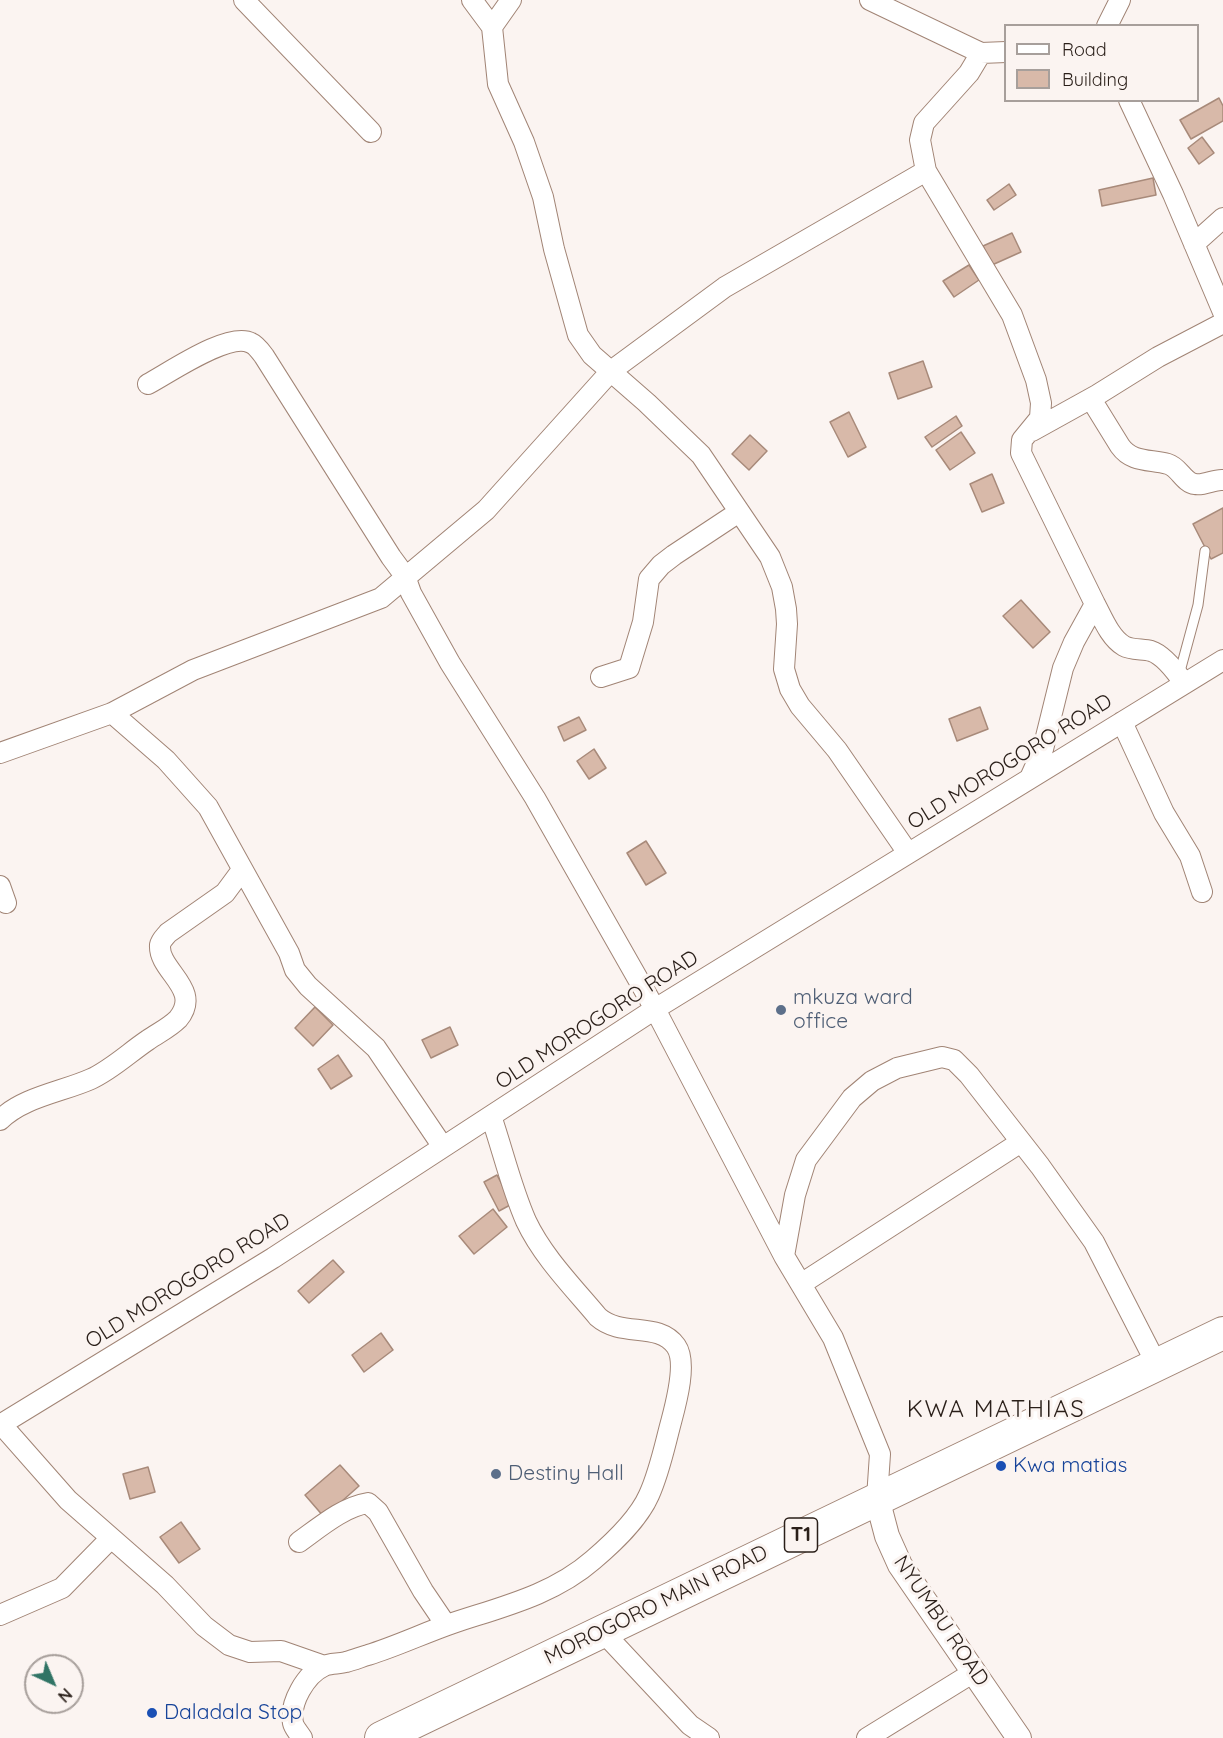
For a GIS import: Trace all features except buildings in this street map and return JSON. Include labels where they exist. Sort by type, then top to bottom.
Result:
[{"type":"highway","name":"MOROGORO MAIN ROAD","points":[[381,1738],[1157,1365],[1219,1341]]},
{"type":"street","points":[[244,0],[371,132]]},
{"type":"street","points":[[472,0],[492,27],[498,84],[524,142],[543,197],[554,249],[578,335],[592,355],[701,455],[770,557],[782,588],[787,624],[784,669],[790,689],[800,706],[837,750],[908,853]]},
{"type":"street","points":[[492,27],[511,0]]},
{"type":"street","points":[[870,0],[981,53],[1004,52]]},
{"type":"street","points":[[1108,24],[1120,0]]},
{"type":"street","points":[[981,53],[969,73],[924,123],[920,141],[926,171],[1012,315],[1041,404],[1040,418],[1022,440],[1021,453],[1095,604],[1108,628],[1119,642],[1125,647],[1154,652],[1181,679]]},
{"type":"street","points":[[1130,102],[1223,312]]},
{"type":"street","points":[[0,753],[112,713],[192,670],[381,598],[408,585],[486,510],[610,371],[725,286],[926,171]]},
{"type":"street","points":[[1194,244],[1223,218]]},
{"type":"street","points":[[1031,431],[1091,399],[1158,357],[1223,323]]},
{"type":"street","points":[[148,384],[220,345],[241,340],[252,343],[264,356],[391,557],[450,663],[535,798],[655,1010],[784,1256],[833,1338],[880,1454],[877,1498]]},
{"type":"street","points":[[1091,399],[1125,453],[1132,458],[1170,465],[1191,484],[1223,480]]},
{"type":"street","points":[[601,677],[629,668],[643,622],[648,579],[674,555],[740,512]]},
{"type":"street","points":[[1030,778],[1043,749],[1064,668],[1074,642],[1095,604]]},
{"type":"street","name":"OLD MOROGORO ROAD","points":[[1,1424],[273,1258],[655,1010],[1122,722],[1181,679],[1223,660]]},
{"type":"street","points":[[112,713],[166,760],[208,807],[289,952],[295,970],[308,986],[376,1048],[443,1147]]},
{"type":"street","points":[[1122,722],[1164,813],[1190,856],[1202,892]]},
{"type":"street","points":[[0,1120],[7,1113],[27,1103],[94,1078],[177,1019],[183,1010],[185,993],[163,954],[161,941],[168,933],[225,893],[242,870]]},
{"type":"street","points":[[784,1256],[795,1195],[806,1160],[852,1098],[872,1081],[897,1068],[942,1058],[954,1060],[969,1075],[1021,1142],[1094,1242],[1157,1365]]},
{"type":"street","points":[[1,1424],[68,1500],[165,1585],[204,1626],[229,1645],[250,1652],[281,1651],[324,1666],[347,1662],[447,1625],[506,1607],[542,1592],[592,1561],[638,1514],[649,1497],[676,1405],[680,1379],[680,1356],[668,1338],[653,1331],[631,1330],[607,1325],[548,1256],[527,1222],[508,1175],[491,1116]]},
{"type":"street","points":[[801,1284],[1021,1142]]},
{"type":"street","name":"NYUMBU ROAD","points":[[877,1498],[887,1536],[900,1565],[1019,1738]]},
{"type":"street","points":[[299,1542],[344,1511],[356,1505],[368,1503],[378,1512],[423,1591],[447,1625]]},
{"type":"street","points":[[0,1615],[62,1588],[111,1538]]},
{"type":"street","points":[[602,1631],[690,1725],[710,1738]]},
{"type":"street","points":[[302,1738],[293,1725],[292,1713],[303,1686],[324,1666]]},
{"type":"street","points":[[867,1738],[974,1672]]},
{"type":"lane","points":[[1181,679],[1198,605],[1205,551]]},
{"type":"place","name":"mkuza ward office","points":[[781,1010]]},
{"type":"place","name":"Kwa matias","points":[[1001,1466]]},
{"type":"place","name":"Destiny Hall","points":[[496,1474]]},
{"type":"place","name":"Daladala Stop","points":[[152,1713]]},
{"type":"district","name":"KWA MATHIAS","points":[[996,1410]]}]
